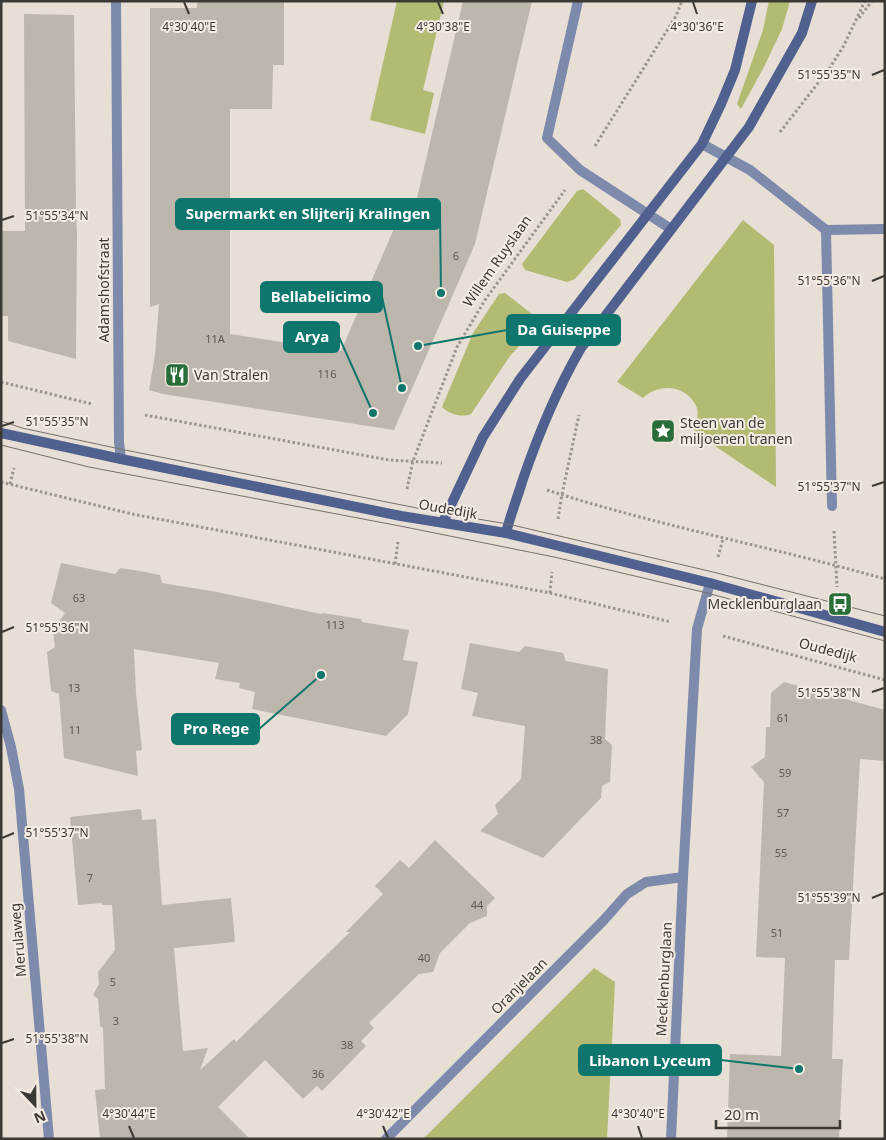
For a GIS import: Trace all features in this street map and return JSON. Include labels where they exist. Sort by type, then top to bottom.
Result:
[{"type":"street","name":"Adamshofstraat","points":[[116,1],[119,442],[121,459]]},
{"type":"street","points":[[578,1],[547,138],[580,170],[671,229]]},
{"type":"street","points":[[443,522],[483,437],[520,379],[649,215],[702,144],[735,70],[752,1]]},
{"type":"street","points":[[506,533],[533,450],[564,376],[581,348],[749,127],[802,33],[812,1]]},
{"type":"street","points":[[702,144],[750,170],[826,230],[885,229]]},
{"type":"street","points":[[826,230],[832,506]]},
{"type":"street","name":"Oudedijk","points":[[1,432],[121,459],[401,516],[506,533],[555,544],[710,583],[885,632]]},
{"type":"street","name":"Mecklenburglaan","points":[[671,1139],[697,629],[710,583]]},
{"type":"street","name":"Merulaweg","points":[[1,710],[11,746],[19,789],[49,1139]]},
{"type":"street","name":"Oranjelaan","points":[[386,1139],[596,928],[627,894],[646,882],[683,877]]},
{"type":"path","name":"Willem Ruyslaan","points":[[395,564],[401,516],[413,461],[456,347],[485,300],[580,170],[676,16],[682,1]]},
{"type":"path","points":[[750,170],[843,47],[864,1]]},
{"type":"path","points":[[856,22],[872,1]]},
{"type":"path","points":[[550,593],[562,494],[580,413]]},
{"type":"path","points":[[10,484],[14,468]]},
{"type":"path","name":"Oudedijk","points":[[1,482],[132,514],[550,593],[697,629],[885,680]]},
{"type":"path","points":[[832,506],[837,587]]},
{"type":"green space","points":[[397,1],[444,1],[423,90],[434,93],[425,134],[370,120]]},
{"type":"green space","points":[[769,1],[790,1],[782,29],[741,109],[737,104],[763,30]]},
{"type":"green space","points":[[583,189],[620,219],[621,225],[575,279],[567,282],[525,270],[522,264],[577,191]]},
{"type":"green space","points":[[743,220],[774,245],[776,487],[694,432],[698,411],[693,400],[687,394],[673,388],[665,388],[650,393],[643,398],[617,382]]},
{"type":"green space","points":[[505,293],[537,318],[539,324],[510,356],[471,414],[464,416],[452,413],[442,407],[473,333],[499,294]]},
{"type":"green space","points":[[594,968],[615,982],[607,1139],[423,1139]]},
{"type":"building","points":[[197,1],[284,1],[284,65],[273,65],[272,109],[230,109],[230,334],[341,351],[396,224],[410,228],[463,1],[532,1],[475,244],[394,430],[163,394],[149,390],[155,355],[159,304],[150,307],[150,8],[197,8]]},
{"type":"building","points":[[24,14],[74,15],[77,233],[76,359],[8,341],[8,316],[1,316],[1,231],[25,231]]},
{"type":"building","points":[[61,563],[115,574],[120,568],[140,571],[160,575],[162,583],[217,592],[321,614],[361,619],[362,622],[409,630],[403,660],[418,662],[408,714],[386,736],[252,709],[255,692],[239,688],[240,683],[215,679],[219,663],[134,649],[142,750],[136,751],[138,776],[64,758],[59,694],[51,691],[47,652],[55,647],[53,630],[65,613],[51,603]]},
{"type":"building","points":[[470,643],[519,652],[525,646],[563,653],[566,661],[608,669],[605,739],[612,745],[610,782],[602,786],[601,798],[543,858],[480,831],[498,814],[495,805],[521,779],[525,726],[472,716],[478,693],[461,689]]},
{"type":"building","points":[[784,682],[885,710],[885,761],[860,759],[849,960],[835,960],[832,1059],[843,1059],[839,1139],[727,1139],[730,1054],[781,1056],[785,958],[756,957],[764,782],[751,767],[765,757],[766,727],[770,727],[771,693]]},
{"type":"building","points":[[141,809],[142,820],[156,819],[162,905],[231,898],[235,942],[174,948],[183,1051],[208,1048],[200,1070],[234,1039],[236,1042],[350,932],[346,932],[383,894],[375,886],[400,860],[409,868],[435,840],[495,898],[487,906],[487,916],[470,923],[440,953],[433,972],[419,974],[369,1023],[374,1028],[361,1041],[366,1046],[322,1091],[317,1086],[303,1099],[265,1060],[218,1107],[250,1139],[100,1139],[95,1090],[105,1089],[103,1028],[100,1026],[98,999],[93,995],[99,984],[98,972],[115,950],[112,905],[102,905],[102,903],[78,905],[70,817]]},
{"type":"tram line","points":[[1,421],[22,428],[120,449],[447,514],[508,524],[713,572],[885,616]]},
{"type":"tram line","points":[[1,445],[89,467],[554,557],[707,593],[885,641]]},
{"type":"place","name":"Supermarkt en Slijterij Kralingen","points":[[441,293]]},
{"type":"place","name":"Da Guiseppe","points":[[418,346]]},
{"type":"place","name":"Van Stralen","points":[[177,375]]},
{"type":"place","name":"Bellabelicimo","points":[[402,388]]},
{"type":"place","name":"Arya","points":[[373,413]]},
{"type":"place","name":"Steen van de miljoenen tranen","points":[[663,431]]},
{"type":"place","name":"Mecklenburglaan","points":[[840,604]]},
{"type":"place","name":"Pro Rege","points":[[321,675]]},
{"type":"place","name":"Libanon Lyceum","points":[[799,1069]]}]
